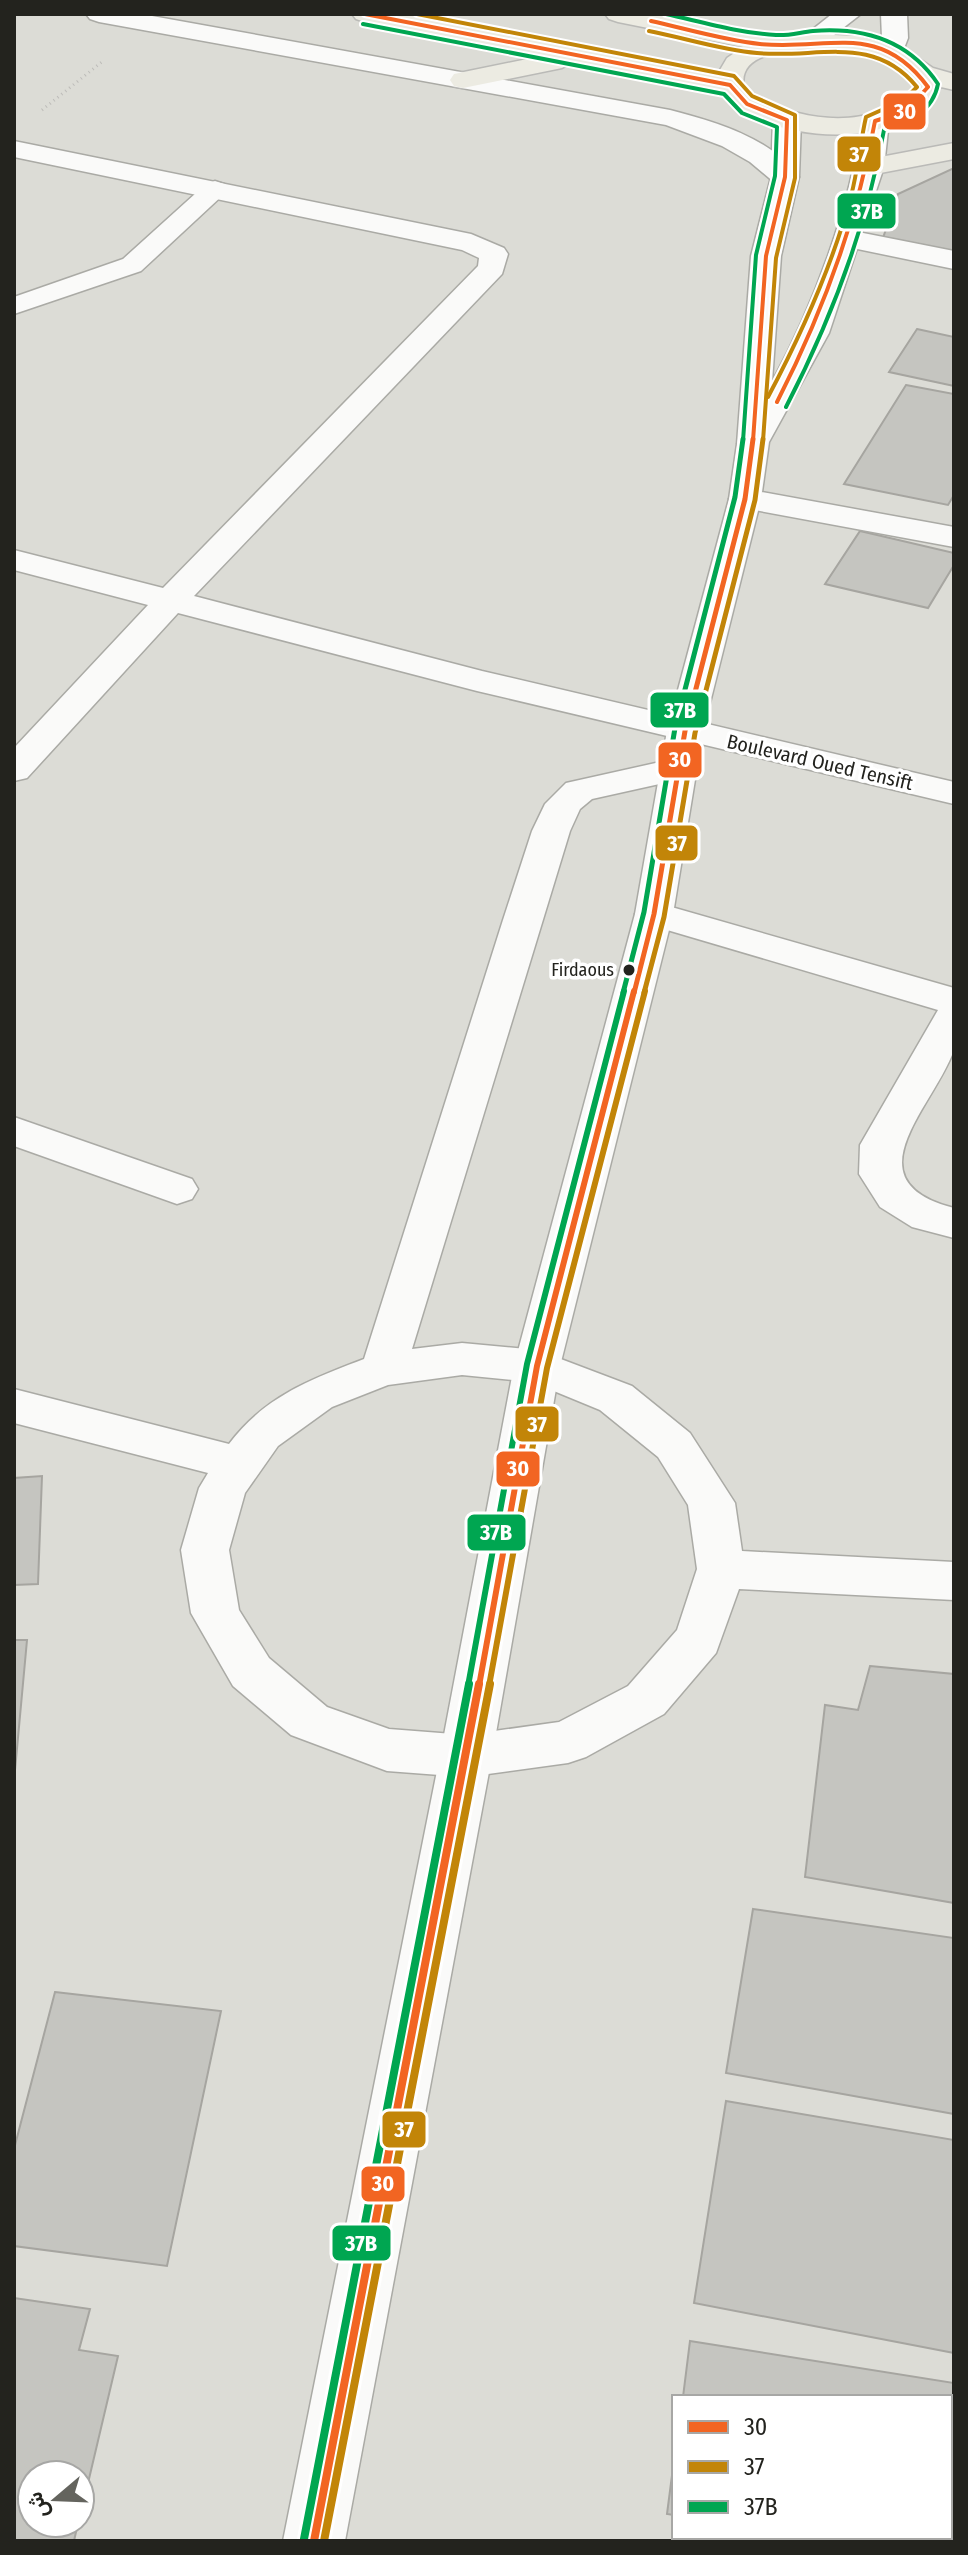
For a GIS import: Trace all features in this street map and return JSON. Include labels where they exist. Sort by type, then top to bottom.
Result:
[{"type":"main road","points":[[365,14],[730,85]]},
{"type":"main road","points":[[618,14],[775,46]]},
{"type":"main road","points":[[893,35],[908,60],[923,73],[954,82]]},
{"type":"main road","points":[[954,68],[893,35],[854,43],[811,41],[775,46],[741,60],[731,72],[730,85],[740,99],[787,120],[819,124],[884,119],[954,130]]},
{"type":"main road","points":[[463,80],[585,55]]},
{"type":"main road","points":[[884,119],[922,100],[928,87],[923,73]]},
{"type":"main road","points":[[870,167],[954,151]]},
{"type":"street","points":[[99,14],[694,125],[745,146],[785,177]]},
{"type":"street","points":[[811,41],[848,14]]},
{"type":"street","points":[[753,444],[814,333],[848,239],[884,119]]},
{"type":"street","points":[[314,2541],[466,1756],[537,1366],[654,914],[682,750],[745,499],[753,444],[766,256],[785,177],[787,120]]},
{"type":"street","points":[[14,149],[471,243],[494,254],[492,268],[169,601],[28,735],[14,770]]},
{"type":"street","points":[[848,239],[954,260]]},
{"type":"street","points":[[745,499],[954,537]]},
{"type":"street","name":"Boulevard Oued Tensift","points":[[14,560],[169,601],[682,750],[954,793]]},
{"type":"street","points":[[383,1369],[456,1128],[564,804],[579,791],[682,750]]},
{"type":"street","points":[[654,914],[954,1001]]},
{"type":"street","points":[[954,1016],[881,1145],[880,1174],[895,1197],[927,1216],[954,1223]]},
{"type":"street","points":[[14,1131],[177,1189]]},
{"type":"street","points":[[462,1359],[537,1366],[616,1398],[674,1445],[711,1503],[721,1569],[699,1639],[646,1700],[568,1742],[466,1756],[387,1750],[309,1721],[251,1672],[215,1613],[205,1550],[223,1488],[262,1434],[316,1395],[383,1369],[462,1359]]},
{"type":"street","points":[[14,1406],[239,1464]]},
{"type":"street","points":[[721,1569],[954,1581]]},
{"type":"lane","points":[[14,306],[132,265],[215,189]]},
{"type":"path","points":[[39,112],[151,24]]},
{"type":"building","points":[[954,168],[954,252],[883,238],[898,194]]},
{"type":"building","points":[[917,329],[954,337],[954,386],[889,372]]},
{"type":"building","points":[[906,385],[954,394],[954,495],[948,505],[844,484]]},
{"type":"building","points":[[860,531],[954,553],[954,565],[928,608],[825,584]]},
{"type":"building","points":[[42,1476],[38,1584],[14,1585],[14,1478]]},
{"type":"building","points":[[14,1640],[27,1640],[14,1781]]},
{"type":"building","points":[[870,1666],[954,1674],[954,1903],[805,1877],[825,1705],[858,1710]]},
{"type":"building","points":[[753,1909],[954,1938],[954,2114],[726,2073]]},
{"type":"building","points":[[55,1992],[221,2011],[167,2266],[14,2246],[14,2149]]},
{"type":"building","points":[[726,2101],[954,2140],[954,2353],[694,2303]]},
{"type":"building","points":[[14,2298],[90,2309],[79,2350],[118,2356],[94,2459],[16,2459],[16,2539],[74,2541],[14,2541]]},
{"type":"building","points":[[690,2341],[954,2383],[954,2417],[952,2422],[952,2395],[683,2395]]},
{"type":"building","points":[[672,2475],[672,2515],[667,2514]]},
{"type":"building","points":[[800,2539],[910,2539],[909,2541]]},
{"type":"transit line","name":"30","points":[[314,2541],[466,1756],[537,1366],[654,914],[685,731],[745,499],[753,444],[766,256],[785,177],[787,120],[747,104],[730,85],[365,14]]},
{"type":"transit line","name":"37","points":[[324,2541],[476,1758],[547,1368],[664,917],[695,733],[755,500],[763,444],[776,258],[795,178],[795,115],[752,96],[734,76],[417,14]]},
{"type":"transit line","name":"37B","points":[[666,14],[762,34],[832,30],[868,34],[901,46],[928,69],[938,84],[932,101],[919,115],[884,130],[869,203],[847,273],[819,341],[786,407]]},
{"type":"transit line","name":"30","points":[[651,21],[760,44],[874,45],[894,53],[912,66],[928,87],[906,111],[875,121],[860,195],[838,266],[777,402]]},
{"type":"transit line","name":"37B","points":[[304,2539],[456,1754],[527,1364],[644,912],[675,728],[735,497],[743,443],[756,255],[775,176],[777,127],[742,113],[724,94],[363,24]]},
{"type":"transit line","name":"37","points":[[649,31],[757,53],[865,53],[886,59],[903,70],[917,87],[904,100],[866,117],[853,186],[826,274],[768,397]]},
{"type":"place","name":"Firdaous","points":[[629,970]]}]
